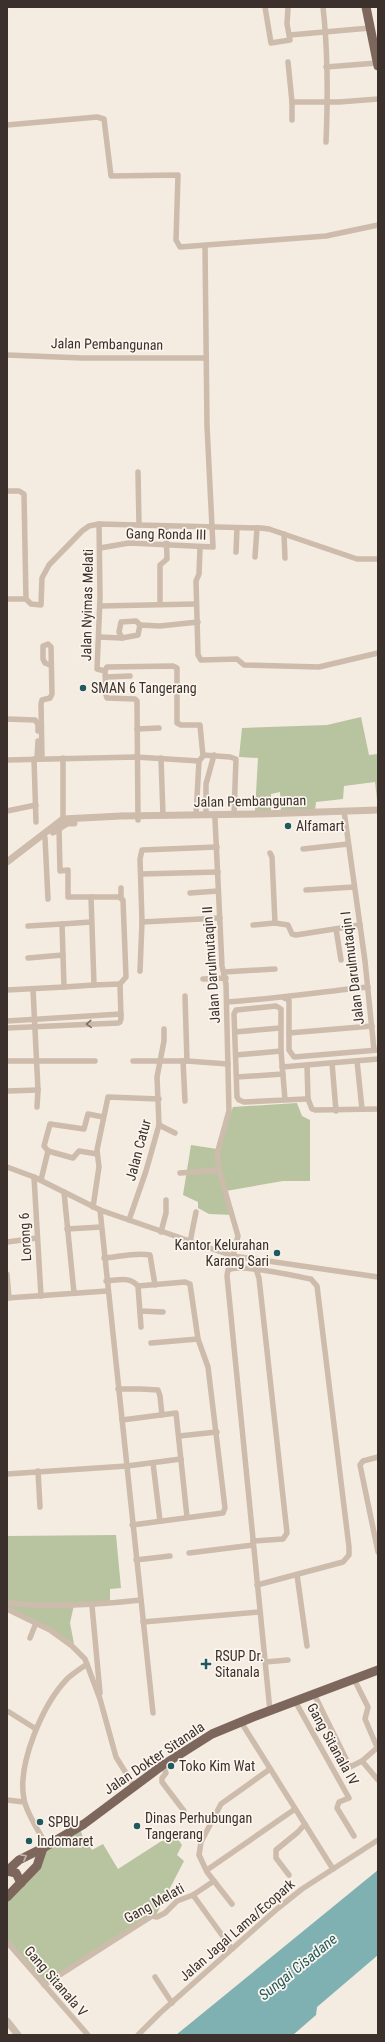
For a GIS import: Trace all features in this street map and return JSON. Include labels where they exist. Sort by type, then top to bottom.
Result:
[{"type":"main road","points":[[366,7],[378,64]]},
{"type":"main road","name":"Jalan Dokter Sitanala","points":[[7,1871],[19,1860],[45,1847],[84,1824],[163,1765],[212,1734],[241,1722],[269,1707],[295,1701],[378,1670]]},
{"type":"main road","points":[[7,1898],[37,1866],[45,1847]]},
{"type":"main road","points":[[7,1871],[16,1873],[21,1883]]},
{"type":"street","points":[[265,7],[271,43],[290,40],[287,24],[288,8]]},
{"type":"street","points":[[323,7],[327,102],[326,142]]},
{"type":"street","points":[[290,35],[370,28]]},
{"type":"street","points":[[288,62],[292,102],[292,120]]},
{"type":"street","points":[[326,67],[378,64]]},
{"type":"street","points":[[292,102],[327,102],[378,99]]},
{"type":"street","points":[[7,125],[97,117],[102,118],[105,122],[111,176],[178,175],[176,240],[177,244],[183,248],[326,236],[378,225]]},
{"type":"street","points":[[205,246],[207,437],[213,528]]},
{"type":"street","name":"Jalan Pembangunan","points":[[7,355],[89,358],[206,358]]},
{"type":"street","points":[[138,472],[140,525]]},
{"type":"street","points":[[7,491],[19,491],[24,494],[26,599]]},
{"type":"street","points":[[7,599],[26,599],[35,605],[41,605],[42,578],[49,565],[82,531],[89,526],[99,524],[270,529],[357,559],[378,558]]},
{"type":"street","name":"Jalan Nyimas Melati","points":[[99,524],[100,606],[97,669],[105,674],[107,698],[136,700],[138,818]]},
{"type":"street","points":[[160,604],[160,565],[167,559],[166,526]]},
{"type":"street","name":"Gang Ronda III","points":[[100,548],[129,543],[200,548],[213,547],[213,528]]},
{"type":"street","points":[[236,552],[237,528]]},
{"type":"street","points":[[255,557],[257,528]]},
{"type":"street","points":[[284,534],[285,558]]},
{"type":"street","points":[[200,548],[196,604],[198,622],[198,655],[201,660],[237,659],[244,665],[319,667],[378,653]]},
{"type":"street","points":[[100,606],[196,604]]},
{"type":"street","points":[[122,638],[119,632],[121,622],[136,621],[140,625],[160,626],[198,622]]},
{"type":"street","points":[[99,637],[122,638],[138,635],[140,625]]},
{"type":"street","points":[[36,822],[41,704],[42,700],[50,698],[52,694],[52,668],[50,665]]},
{"type":"street","points":[[130,676],[105,674],[107,667],[173,666],[177,668],[177,723],[181,726],[200,725],[203,755],[199,761],[196,815]]},
{"type":"street","points":[[7,719],[37,721],[38,759]]},
{"type":"street","points":[[137,729],[159,728]]},
{"type":"street","points":[[203,755],[230,756],[236,759],[234,814]]},
{"type":"street","points":[[206,815],[206,784],[214,756]]},
{"type":"street","points":[[7,760],[136,757],[199,761]]},
{"type":"street","points":[[63,758],[63,819]]},
{"type":"street","points":[[161,758],[162,815]]},
{"type":"street","points":[[7,811],[36,805]]},
{"type":"street","name":"Jalan Pembangunan","points":[[122,818],[215,819],[345,814],[378,810]]},
{"type":"street","name":"Jalan Darulmutaqin I","points":[[345,814],[376,1050]]},
{"type":"street","name":"Jalan Pembangunan","points":[[138,818],[162,815],[378,814]]},
{"type":"street","points":[[7,867],[63,819],[122,818]]},
{"type":"street","points":[[7,862],[67,823],[122,818]]},
{"type":"street","name":"Jalan Darulmutaqin II","points":[[215,819],[222,966],[225,975],[227,1002],[228,1064],[228,1110],[217,1154],[219,1170],[238,1236],[233,1256]]},
{"type":"street","points":[[59,828],[60,871],[68,870],[68,897],[121,897]]},
{"type":"street","points":[[45,838],[48,899]]},
{"type":"street","points":[[303,849],[348,844]]},
{"type":"street","points":[[140,971],[142,922],[140,859],[142,850],[216,847]]},
{"type":"street","points":[[270,853],[272,857],[275,923]]},
{"type":"street","points":[[141,874],[218,872]]},
{"type":"street","points":[[306,890],[354,886]]},
{"type":"street","points":[[7,1028],[120,1022],[120,984],[126,977],[123,900],[121,897],[121,888]]},
{"type":"street","points":[[190,892],[218,891]]},
{"type":"street","points":[[91,896],[94,985]]},
{"type":"street","points":[[142,922],[220,918]]},
{"type":"street","points":[[28,926],[91,922]]},
{"type":"street","points":[[252,925],[275,923],[288,925],[292,934],[296,935],[360,925]]},
{"type":"street","points":[[62,924],[64,987]]},
{"type":"street","points":[[336,929],[341,960]]},
{"type":"street","points":[[28,958],[63,955]]},
{"type":"street","points":[[203,978],[275,969]]},
{"type":"street","points":[[7,990],[120,984]]},
{"type":"street","points":[[227,1002],[284,998],[298,994],[368,987]]},
{"type":"street","points":[[33,988],[38,1090],[37,1107]]},
{"type":"street","points":[[185,996],[185,1101]]},
{"type":"street","points":[[284,998],[289,1000],[289,1050],[294,1057],[376,1050]]},
{"type":"street","points":[[285,1100],[281,1051],[281,1010],[279,1007],[238,1009],[234,1014],[237,1097],[241,1101],[285,1100],[308,1099]]},
{"type":"street","points":[[7,1021],[121,1014]]},
{"type":"street","points":[[289,1034],[372,1026]]},
{"type":"street","points":[[235,1032],[280,1028]]},
{"type":"street","name":"Jalan Catur","points":[[129,1220],[146,1171],[159,1125],[157,1077],[164,1041],[164,1029]]},
{"type":"street","points":[[236,1055],[281,1051]]},
{"type":"street","points":[[282,1067],[378,1059]]},
{"type":"street","points":[[133,1061],[160,1060],[228,1064]]},
{"type":"street","points":[[7,1061],[95,1061]]},
{"type":"street","points":[[357,1061],[362,1110]]},
{"type":"street","points":[[332,1063],[336,1111]]},
{"type":"street","points":[[307,1065],[308,1099],[313,1110],[336,1111],[378,1109]]},
{"type":"street","points":[[237,1077],[283,1074]]},
{"type":"street","points":[[7,1091],[38,1090]]},
{"type":"street","points":[[93,1207],[99,1167],[97,1154],[108,1097],[159,1099]]},
{"type":"street","points":[[97,1154],[79,1151],[73,1158],[48,1151],[44,1146],[50,1124],[84,1129],[88,1114],[103,1117]]},
{"type":"street","points":[[159,1125],[175,1133]]},
{"type":"street","points":[[41,1180],[48,1151]]},
{"type":"street","points":[[7,1167],[41,1180],[100,1210],[233,1256],[378,1277]]},
{"type":"street","points":[[180,1173],[219,1170]]},
{"type":"street","name":"Lorong 6","points":[[34,1177],[41,1296]]},
{"type":"street","points":[[64,1192],[74,1293]]},
{"type":"street","points":[[161,1232],[166,1200]]},
{"type":"street","points":[[100,1210],[107,1291],[153,1713]]},
{"type":"street","points":[[190,1242],[196,1212]]},
{"type":"street","points":[[67,1229],[101,1227]]},
{"type":"street","points":[[7,1242],[37,1238]]},
{"type":"street","points":[[104,1258],[137,1256],[142,1253],[150,1254],[155,1285]]},
{"type":"street","points":[[189,1553],[283,1539],[287,1533],[259,1278],[256,1269],[257,1259]]},
{"type":"street","points":[[258,1585],[343,1562],[349,1555],[317,1286],[311,1279],[256,1269],[234,1268],[227,1272],[269,1707]]},
{"type":"street","points":[[7,1274],[8,1298],[107,1291]]},
{"type":"street","points":[[106,1281],[127,1278],[132,1280],[138,1286],[141,1328]]},
{"type":"street","points":[[132,1525],[222,1513],[225,1510],[208,1367],[205,1363],[198,1339],[190,1284],[185,1282],[138,1286]]},
{"type":"street","points":[[140,1311],[163,1312]]},
{"type":"street","points":[[151,1343],[198,1339]]},
{"type":"street","points":[[118,1389],[141,1388],[158,1390],[162,1415]]},
{"type":"street","points":[[122,1420],[176,1413],[187,1517]]},
{"type":"street","points":[[179,1436],[216,1432]]},
{"type":"street","points":[[378,1458],[361,1462],[378,1552]]},
{"type":"street","points":[[7,1474],[127,1466],[181,1459]]},
{"type":"street","points":[[153,1463],[160,1521]]},
{"type":"street","points":[[38,1471],[40,1507]]},
{"type":"street","points":[[136,1560],[170,1556]]},
{"type":"street","points":[[297,1575],[307,1646]]},
{"type":"street","points":[[7,1603],[32,1606],[92,1606],[140,1600]]},
{"type":"street","points":[[92,1606],[100,1700]]},
{"type":"street","points":[[7,1609],[36,1623],[72,1646],[85,1659],[100,1700],[116,1757],[134,1786]]},
{"type":"street","points":[[143,1622],[259,1612]]},
{"type":"street","points":[[30,1638],[36,1623]]},
{"type":"street","points":[[265,1662],[288,1660]]},
{"type":"street","points":[[45,1847],[24,1802],[23,1770],[36,1728],[61,1686],[71,1675],[87,1664]]},
{"type":"street","points":[[314,1694],[350,1767],[362,1760],[378,1747],[365,1720],[368,1707],[354,1679]]},
{"type":"street","name":"Gang Sitanala IV","points":[[295,1701],[349,1798],[339,1802],[338,1808],[354,1836]]},
{"type":"street","points":[[9,1712],[36,1728]]},
{"type":"street","points":[[241,1722],[333,1869]]},
{"type":"street","points":[[362,1760],[378,1780]]},
{"type":"street","points":[[163,1765],[166,1773],[162,1778],[162,1782],[184,1810]]},
{"type":"street","points":[[232,1904],[214,1881],[199,1855],[201,1842],[221,1804],[270,1769]]},
{"type":"street","points":[[7,1800],[24,1802]]},
{"type":"street","points":[[207,1870],[295,1809]]},
{"type":"street","points":[[289,1875],[276,1858],[276,1850],[298,1832],[305,1824]]},
{"type":"street","name":"Jalan Jagal Lama/Ecopark","points":[[138,2035],[277,1909],[333,1869],[378,1840]]},
{"type":"street","name":"Gang Melati","points":[[44,1985],[152,1916],[157,1917],[165,1913],[177,1901],[193,1895],[214,1881]]},
{"type":"street","points":[[193,1895],[232,1949]]},
{"type":"street","name":"Gang Sitanala V","points":[[7,1942],[88,2035]]},
{"type":"street","points":[[155,1977],[172,2003]]},
{"type":"street","points":[[7,2021],[18,2035]]},
{"type":"green space","points":[[361,717],[369,755],[378,754],[378,808],[375,782],[344,786],[343,799],[316,802],[315,811],[281,812],[280,792],[271,794],[271,811],[255,811],[258,758],[239,757],[242,728],[327,725]]},
{"type":"green space","points":[[297,1103],[302,1116],[310,1120],[310,1181],[283,1181],[226,1191],[234,1215],[209,1214],[198,1208],[198,1202],[183,1195],[191,1145],[217,1149],[233,1107]]},
{"type":"green space","points":[[116,1535],[121,1588],[110,1589],[110,1602],[74,1605],[70,1623],[74,1644],[49,1628],[7,1609],[7,1536]]},
{"type":"green space","points":[[79,1827],[83,1837],[92,1850],[103,1844],[118,1869],[174,1833],[182,1845],[177,1855],[184,1861],[155,1917],[47,1984],[7,1942],[7,1897],[29,1875],[43,1848]]},
{"type":"water","name":"Sungai Cisadane","points":[[378,1870],[378,1955],[317,2007],[316,2015],[293,2035],[176,2035]]},
{"type":"place","name":"SMAN 6 Tangerang","points":[[83,688]]},
{"type":"place","name":"Alfamart","points":[[288,826]]},
{"type":"place","name":"Kantor Kelurahan Karang Sari","points":[[277,1253]]},
{"type":"place","name":"RSUP Dr. Sitanala","points":[[206,1664]]},
{"type":"place","name":"Toko Kim Wat","points":[[171,1766]]},
{"type":"place","name":"SPBU","points":[[40,1822]]},
{"type":"place","name":"Dinas Perhubungan Tangerang","points":[[137,1826]]},
{"type":"place","name":"Indomaret","points":[[29,1841]]}]
